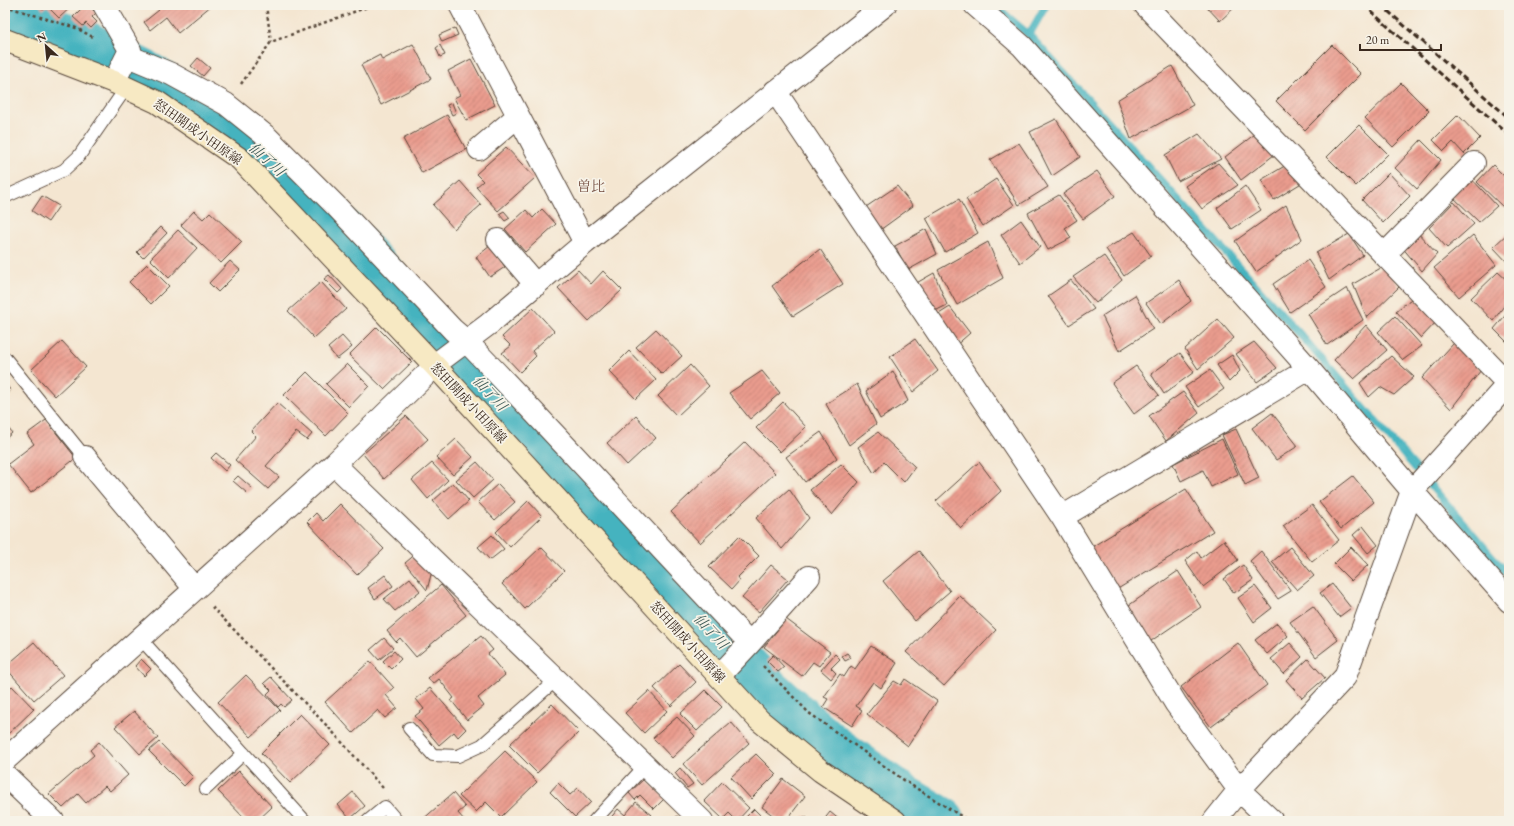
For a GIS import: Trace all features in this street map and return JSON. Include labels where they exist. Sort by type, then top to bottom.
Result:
[{"type":"main road","name":"怒田開成小田原線","points":[[5,40],[15,42],[158,102],[240,159],[438,363],[724,672],[759,720],[821,771],[895,821]]},
{"type":"street","points":[[104,5],[130,50],[120,85]]},
{"type":"street","points":[[460,5],[585,242]]},
{"type":"street","points":[[5,760],[334,464],[438,363],[489,324],[585,242],[885,5]]},
{"type":"street","points":[[976,5],[1022,46],[1309,369],[1412,491],[1509,601]]},
{"type":"street","points":[[1145,5],[1509,384],[1412,491],[1345,677],[1239,790],[1214,821]]},
{"type":"street","points":[[128,56],[171,74],[226,104],[267,137],[336,206],[453,330],[466,341],[540,417],[749,645]]},
{"type":"street","points":[[775,91],[1062,517],[1176,704],[1239,790],[1272,821]]},
{"type":"street","points":[[479,149],[518,116]]},
{"type":"street","points":[[1384,255],[1474,163]]},
{"type":"street","points":[[498,240],[536,285]]},
{"type":"street","points":[[1062,517],[1309,369]]},
{"type":"street","points":[[85,456],[195,589]]},
{"type":"street","points":[[334,464],[644,767],[702,821]]},
{"type":"street","points":[[724,672],[809,577]]},
{"type":"street","points":[[5,775],[53,821]]},
{"type":"lane","points":[[5,197],[64,170],[79,156],[120,85]]},
{"type":"lane","points":[[5,358],[85,456]]},
{"type":"lane","points":[[140,638],[305,821]]},
{"type":"lane","points":[[409,728],[433,755],[458,756],[482,745],[556,680]]},
{"type":"lane","points":[[206,789],[244,753]]},
{"type":"lane","points":[[594,821],[644,767]]},
{"type":"lane","points":[[368,821],[385,807],[398,821]]},
{"type":"path","points":[[266,5],[271,42]]},
{"type":"path","points":[[226,104],[271,42],[373,5]]},
{"type":"path","points":[[5,6],[76,28],[128,56]]},
{"type":"path","points":[[195,589],[330,729],[392,798],[385,807]]},
{"type":"path","points":[[749,645],[788,693],[809,713],[911,785],[969,821]]},
{"type":"building","points":[[39,5],[73,5],[59,18],[47,6],[43,10]]},
{"type":"building","points":[[85,5],[88,5],[96,13],[92,17],[97,22],[91,28],[86,23],[83,26],[73,17]]},
{"type":"building","points":[[155,5],[212,5],[178,33],[166,17],[150,30],[144,22],[159,10]]},
{"type":"building","points":[[1205,5],[1237,5],[1220,21]]},
{"type":"building","points":[[455,28],[458,35],[442,42],[439,35]]},
{"type":"building","points":[[413,44],[431,79],[381,105],[361,65],[380,55],[382,60]]},
{"type":"building","points":[[440,45],[445,55],[440,57],[436,48]]},
{"type":"building","points":[[1332,45],[1361,74],[1305,130],[1276,101]]},
{"type":"building","points":[[198,58],[210,68],[203,76],[191,66]]},
{"type":"building","points":[[471,59],[495,105],[466,120],[454,98],[460,95],[448,71]]},
{"type":"building","points":[[1172,66],[1193,105],[1131,139],[1117,100]]},
{"type":"building","points":[[1401,83],[1429,111],[1393,147],[1365,118]]},
{"type":"building","points":[[452,103],[456,113],[452,115],[447,105]]},
{"type":"building","points":[[447,115],[466,149],[422,173],[403,139]]},
{"type":"building","points":[[1458,115],[1480,138],[1464,154],[1453,142],[1444,151],[1433,140]]},
{"type":"building","points":[[1056,119],[1080,157],[1052,176],[1030,132]]},
{"type":"building","points":[[1359,125],[1388,154],[1356,186],[1327,157]]},
{"type":"building","points":[[1199,134],[1221,159],[1178,181],[1165,155]]},
{"type":"building","points":[[1255,134],[1274,155],[1241,180],[1225,157]]},
{"type":"building","points":[[1421,140],[1441,160],[1417,189],[1395,168]]},
{"type":"building","points":[[1019,143],[1048,187],[1019,205],[990,160]]},
{"type":"building","points":[[506,147],[535,178],[498,211],[476,187],[483,181],[476,174]]},
{"type":"building","points":[[1218,163],[1238,185],[1202,209],[1185,186]]},
{"type":"building","points":[[1288,164],[1303,182],[1274,200],[1261,180]]},
{"type":"building","points":[[1493,165],[1509,181],[1509,203],[1504,208],[1477,182]]},
{"type":"building","points":[[1097,171],[1115,196],[1083,219],[1063,194]]},
{"type":"building","points":[[1389,173],[1410,196],[1383,223],[1362,200]]},
{"type":"building","points":[[1470,177],[1497,206],[1479,222],[1451,195]]},
{"type":"building","points":[[996,179],[1014,205],[983,226],[966,199]]},
{"type":"building","points":[[460,181],[481,205],[454,229],[433,205]]},
{"type":"building","points":[[897,186],[913,206],[880,230],[863,209]]},
{"type":"building","points":[[1245,186],[1261,210],[1232,229],[1217,208]]},
{"type":"building","points":[[1059,195],[1077,220],[1065,228],[1071,238],[1048,250],[1028,213]]},
{"type":"building","points":[[42,196],[59,206],[48,222],[32,211]]},
{"type":"building","points":[[959,199],[978,233],[945,252],[926,218]]},
{"type":"building","points":[[1454,202],[1474,224],[1447,248],[1429,228]]},
{"type":"building","points":[[1286,205],[1302,239],[1256,272],[1235,241]]},
{"type":"building","points":[[542,209],[556,224],[525,252],[505,229],[526,210],[533,218]]},
{"type":"building","points":[[194,211],[203,219],[210,212],[242,242],[221,263],[181,225]]},
{"type":"building","points":[[504,211],[510,218],[505,221],[499,214]]},
{"type":"building","points":[[1021,220],[1040,247],[1020,263],[1001,235]]},
{"type":"building","points":[[161,227],[167,233],[143,258],[137,252]]},
{"type":"building","points":[[926,229],[937,254],[908,270],[895,246]]},
{"type":"building","points":[[178,230],[197,248],[169,278],[150,259]]},
{"type":"building","points":[[1134,232],[1151,256],[1124,276],[1106,249]]},
{"type":"building","points":[[1417,232],[1437,254],[1422,271],[1401,246]]},
{"type":"building","points":[[1509,232],[1509,264],[1493,247]]},
{"type":"building","points":[[1349,234],[1363,255],[1329,280],[1316,253]]},
{"type":"building","points":[[1473,235],[1496,265],[1459,297],[1434,268]]},
{"type":"building","points":[[988,242],[1003,278],[957,305],[938,270]]},
{"type":"building","points":[[490,246],[505,267],[490,277],[476,257]]},
{"type":"building","points":[[820,249],[843,284],[793,316],[772,286]]},
{"type":"building","points":[[1104,256],[1122,280],[1096,303],[1073,277]]},
{"type":"building","points":[[1308,260],[1326,287],[1290,312],[1273,284]]},
{"type":"building","points":[[230,261],[240,270],[218,292],[209,283]]},
{"type":"building","points":[[147,264],[169,286],[151,304],[129,282]]},
{"type":"building","points":[[1386,265],[1399,287],[1367,318],[1353,284]]},
{"type":"building","points":[[578,270],[591,284],[603,271],[622,290],[589,321],[558,288]]},
{"type":"building","points":[[1498,272],[1509,282],[1509,299],[1493,321],[1471,298]]},
{"type":"building","points":[[934,273],[947,305],[931,313],[913,285]]},
{"type":"building","points":[[329,275],[342,289],[338,293],[324,279]]},
{"type":"building","points":[[1071,280],[1094,309],[1069,325],[1048,296]]},
{"type":"building","points":[[1179,280],[1191,301],[1161,324],[1146,303]]},
{"type":"building","points":[[321,282],[346,309],[314,338],[288,311]]},
{"type":"building","points":[[1347,288],[1363,320],[1327,345],[1308,314]]},
{"type":"building","points":[[1135,295],[1153,329],[1119,351],[1102,316]]},
{"type":"building","points":[[1415,296],[1437,321],[1421,338],[1396,311]]},
{"type":"building","points":[[950,307],[970,333],[954,347],[934,317]]},
{"type":"building","points":[[533,308],[554,331],[532,351],[536,356],[520,372],[502,353],[511,346],[502,337]]},
{"type":"building","points":[[1509,311],[1509,344],[1494,329]]},
{"type":"building","points":[[1395,316],[1422,346],[1403,360],[1378,332]]},
{"type":"building","points":[[1218,319],[1234,338],[1198,369],[1185,349]]},
{"type":"building","points":[[1366,325],[1387,350],[1354,379],[1334,360]]},
{"type":"building","points":[[377,327],[412,362],[384,389],[349,355]]},
{"type":"building","points":[[656,329],[682,356],[662,374],[636,347]]},
{"type":"building","points":[[342,336],[352,347],[337,359],[328,348]]},
{"type":"building","points":[[915,339],[938,371],[913,392],[890,357]]},
{"type":"building","points":[[62,341],[86,367],[55,396],[31,370]]},
{"type":"building","points":[[1254,342],[1277,368],[1257,382],[1236,354]]},
{"type":"building","points":[[1454,343],[1481,370],[1451,409],[1422,378]]},
{"type":"building","points":[[629,351],[656,380],[636,399],[609,371]]},
{"type":"building","points":[[1180,353],[1194,372],[1164,394],[1151,374]]},
{"type":"building","points":[[1232,355],[1240,371],[1229,382],[1217,365]]},
{"type":"building","points":[[1391,356],[1414,377],[1394,395],[1380,387],[1369,397],[1360,383]]},
{"type":"building","points":[[347,364],[369,386],[349,407],[326,384]]},
{"type":"building","points":[[690,365],[709,386],[677,416],[658,396]]},
{"type":"building","points":[[1136,366],[1159,395],[1134,414],[1112,383]]},
{"type":"building","points":[[1210,370],[1224,389],[1199,407],[1185,387]]},
{"type":"building","points":[[762,371],[780,393],[750,419],[729,393]]},
{"type":"building","points":[[893,371],[908,401],[880,419],[866,391]]},
{"type":"building","points":[[307,372],[348,413],[326,436],[284,395]]},
{"type":"building","points":[[5,383],[11,391],[5,396]]},
{"type":"building","points":[[857,384],[876,424],[849,445],[826,404]]},
{"type":"building","points":[[1183,392],[1199,413],[1166,441],[1149,416]]},
{"type":"building","points":[[783,402],[806,427],[780,452],[756,428]]},
{"type":"building","points":[[277,403],[312,434],[307,440],[296,432],[266,466],[279,477],[268,489],[235,460],[256,436],[251,431]]},
{"type":"building","points":[[1272,413],[1298,446],[1276,460],[1252,428]]},
{"type":"building","points":[[406,416],[428,439],[384,479],[363,454]]},
{"type":"building","points":[[636,416],[656,438],[627,465],[607,443]]},
{"type":"building","points":[[46,420],[76,458],[31,493],[8,464],[34,444],[27,434]]},
{"type":"building","points":[[5,424],[12,433],[5,439]]},
{"type":"building","points":[[1236,429],[1259,478],[1245,485],[1222,435]]},
{"type":"building","points":[[821,432],[837,458],[805,482],[786,457]]},
{"type":"building","points":[[878,432],[915,467],[904,482],[884,462],[874,473],[858,447]]},
{"type":"building","points":[[456,439],[473,457],[453,475],[436,457]]},
{"type":"building","points":[[1222,439],[1238,474],[1211,487],[1203,470],[1181,481],[1173,464]]},
{"type":"building","points":[[745,442],[775,473],[700,543],[671,512]]},
{"type":"building","points":[[216,453],[230,465],[225,471],[211,458]]},
{"type":"building","points":[[477,462],[493,480],[473,498],[456,480]]},
{"type":"building","points":[[979,462],[1001,491],[961,528],[936,501]]},
{"type":"building","points":[[432,463],[448,480],[428,499],[412,480]]},
{"type":"building","points":[[841,464],[859,482],[832,515],[810,490]]},
{"type":"building","points":[[238,476],[252,488],[247,493],[233,481]]},
{"type":"building","points":[[1353,476],[1374,502],[1341,529],[1319,502]]},
{"type":"building","points":[[453,483],[469,501],[449,519],[433,501]]},
{"type":"building","points":[[498,484],[515,502],[495,520],[478,502]]},
{"type":"building","points":[[789,489],[809,518],[782,549],[756,518]]},
{"type":"building","points":[[1186,489],[1213,531],[1116,590],[1090,548]]},
{"type":"building","points":[[528,501],[542,516],[510,547],[496,532]]},
{"type":"building","points":[[340,504],[384,549],[357,575],[307,522],[316,513],[323,521]]},
{"type":"building","points":[[1312,505],[1339,540],[1312,562],[1283,526]]},
{"type":"building","points":[[1363,526],[1378,545],[1368,553],[1353,535]]},
{"type":"building","points":[[492,535],[504,549],[490,560],[478,547]]},
{"type":"building","points":[[739,536],[759,556],[737,578],[740,580],[732,589],[709,567]]},
{"type":"building","points":[[1224,540],[1238,560],[1203,587],[1185,561],[1197,551],[1201,558]]},
{"type":"building","points":[[541,547],[564,571],[525,609],[502,584]]},
{"type":"building","points":[[1290,547],[1314,576],[1297,590],[1272,562]]},
{"type":"building","points":[[1351,547],[1368,565],[1351,581],[1334,564]]},
{"type":"building","points":[[919,551],[950,591],[915,621],[883,581]]},
{"type":"building","points":[[1261,551],[1291,591],[1278,599],[1250,561]]},
{"type":"building","points":[[417,553],[432,571],[427,590],[405,563]]},
{"type":"building","points":[[771,565],[788,579],[759,612],[742,598]]},
{"type":"building","points":[[1243,565],[1253,580],[1234,593],[1224,579]]},
{"type":"building","points":[[1178,571],[1201,607],[1148,643],[1125,608]]},
{"type":"building","points":[[385,575],[393,586],[375,599],[368,588]]},
{"type":"building","points":[[410,578],[420,591],[395,611],[384,599]]},
{"type":"building","points":[[1332,584],[1351,608],[1339,617],[1320,593]]},
{"type":"building","points":[[441,585],[466,615],[416,657],[400,638],[396,642],[387,631]]},
{"type":"building","points":[[1255,586],[1272,608],[1254,622],[1238,598]]},
{"type":"building","points":[[960,596],[996,630],[944,686],[906,652]]},
{"type":"building","points":[[1313,606],[1338,640],[1316,657],[1290,622]]},
{"type":"building","points":[[786,619],[830,652],[819,666],[813,662],[802,676],[764,647]]},
{"type":"building","points":[[1277,623],[1288,636],[1267,654],[1255,640]]},
{"type":"building","points":[[481,636],[493,650],[488,654],[505,675],[478,698],[484,706],[467,720],[451,700],[454,698],[439,679],[433,684],[428,678]]},
{"type":"building","points":[[384,638],[393,648],[379,660],[370,650]]},
{"type":"building","points":[[34,642],[63,675],[34,700],[5,667]]},
{"type":"building","points":[[1238,643],[1267,685],[1211,727],[1181,687]]},
{"type":"building","points":[[1290,643],[1302,657],[1284,674],[1271,659]]},
{"type":"building","points":[[871,646],[897,663],[881,688],[873,682],[856,706],[862,710],[852,726],[823,707],[828,699],[824,697],[840,674],[844,677],[851,666],[855,669]]},
{"type":"building","points":[[394,651],[401,659],[391,669],[383,661]]},
{"type":"building","points":[[847,653],[851,658],[845,661],[842,656]]},
{"type":"building","points":[[835,654],[840,659],[831,668],[836,673],[831,679],[821,670]]},
{"type":"building","points":[[773,655],[784,667],[778,672],[767,661]]},
{"type":"building","points":[[141,659],[151,669],[144,676],[135,666]]},
{"type":"building","points":[[1308,659],[1325,678],[1302,698],[1286,680]]},
{"type":"building","points":[[370,661],[394,688],[386,695],[397,708],[385,718],[378,710],[353,733],[325,702]]},
{"type":"building","points":[[679,664],[696,682],[671,706],[654,688]]},
{"type":"building","points":[[246,675],[280,710],[251,737],[218,702]]},
{"type":"building","points":[[271,677],[292,700],[284,707],[281,704],[278,707],[267,694],[271,690],[264,683]]},
{"type":"building","points":[[905,679],[937,701],[908,746],[867,714],[894,681],[901,685]]},
{"type":"building","points":[[12,686],[34,709],[5,737],[5,693]]},
{"type":"building","points":[[430,688],[466,729],[458,737],[454,732],[439,745],[415,716],[424,709],[416,699]]},
{"type":"building","points":[[705,690],[722,707],[697,731],[680,714]]},
{"type":"building","points":[[649,691],[667,711],[644,733],[625,713]]},
{"type":"building","points":[[552,704],[579,732],[537,773],[509,745]]},
{"type":"building","points":[[134,711],[158,738],[140,754],[115,727]]},
{"type":"building","points":[[300,714],[330,745],[290,783],[261,753]]},
{"type":"building","points":[[677,717],[695,736],[672,758],[653,738]]},
{"type":"building","points":[[731,722],[749,743],[702,785],[683,764]]},
{"type":"building","points":[[99,742],[128,775],[110,791],[105,786],[86,803],[78,794],[63,808],[49,794],[94,755],[90,750]]},
{"type":"building","points":[[159,742],[193,777],[184,786],[149,751]]},
{"type":"building","points":[[505,751],[537,782],[501,817],[486,802],[476,812],[459,796]]},
{"type":"building","points":[[756,754],[776,774],[751,799],[731,777]]},
{"type":"building","points":[[680,768],[693,784],[687,788],[675,773]]},
{"type":"building","points":[[239,771],[272,807],[257,821],[247,821],[218,791]]},
{"type":"building","points":[[645,778],[665,798],[654,809],[640,795],[635,800],[629,793]]},
{"type":"building","points":[[783,779],[805,796],[786,821],[780,821],[762,807]]},
{"type":"building","points":[[722,782],[749,808],[737,821],[729,813],[723,819],[704,801]]},
{"type":"building","points":[[558,783],[570,795],[578,788],[591,802],[575,817],[550,792]]},
{"type":"building","points":[[353,792],[365,806],[350,819],[338,805]]},
{"type":"building","points":[[453,793],[465,807],[458,813],[465,821],[421,821]]},
{"type":"building","points":[[636,802],[652,815],[646,821],[608,821],[618,809],[625,815]]},
{"type":"building","points":[[754,809],[766,821],[742,821]]},
{"type":"building","points":[[830,812],[841,821],[823,821]]},
{"type":"building","points":[[677,816],[682,821],[673,821]]},
{"type":"building","points":[[805,816],[810,821],[800,821]]},
{"type":"building","points":[[159,817],[163,821],[154,821]]},
{"type":"building","points":[[854,817],[860,821],[851,821]]},
{"type":"waterway","points":[[994,5],[1029,35],[1305,340],[1509,576]]},
{"type":"waterway","points":[[1029,35],[1046,5]]},
{"type":"waterway","name":"仙了川","points":[[5,17],[81,43],[143,74],[219,118],[280,169],[344,235],[437,338],[766,690],[830,747],[903,799],[941,821]]},
{"type":"railway","points":[[1364,5],[1509,135]]},
{"type":"railway","points":[[1381,5],[1509,118]]},
{"type":"district","name":"曽比","points":[[591,186]]}]
